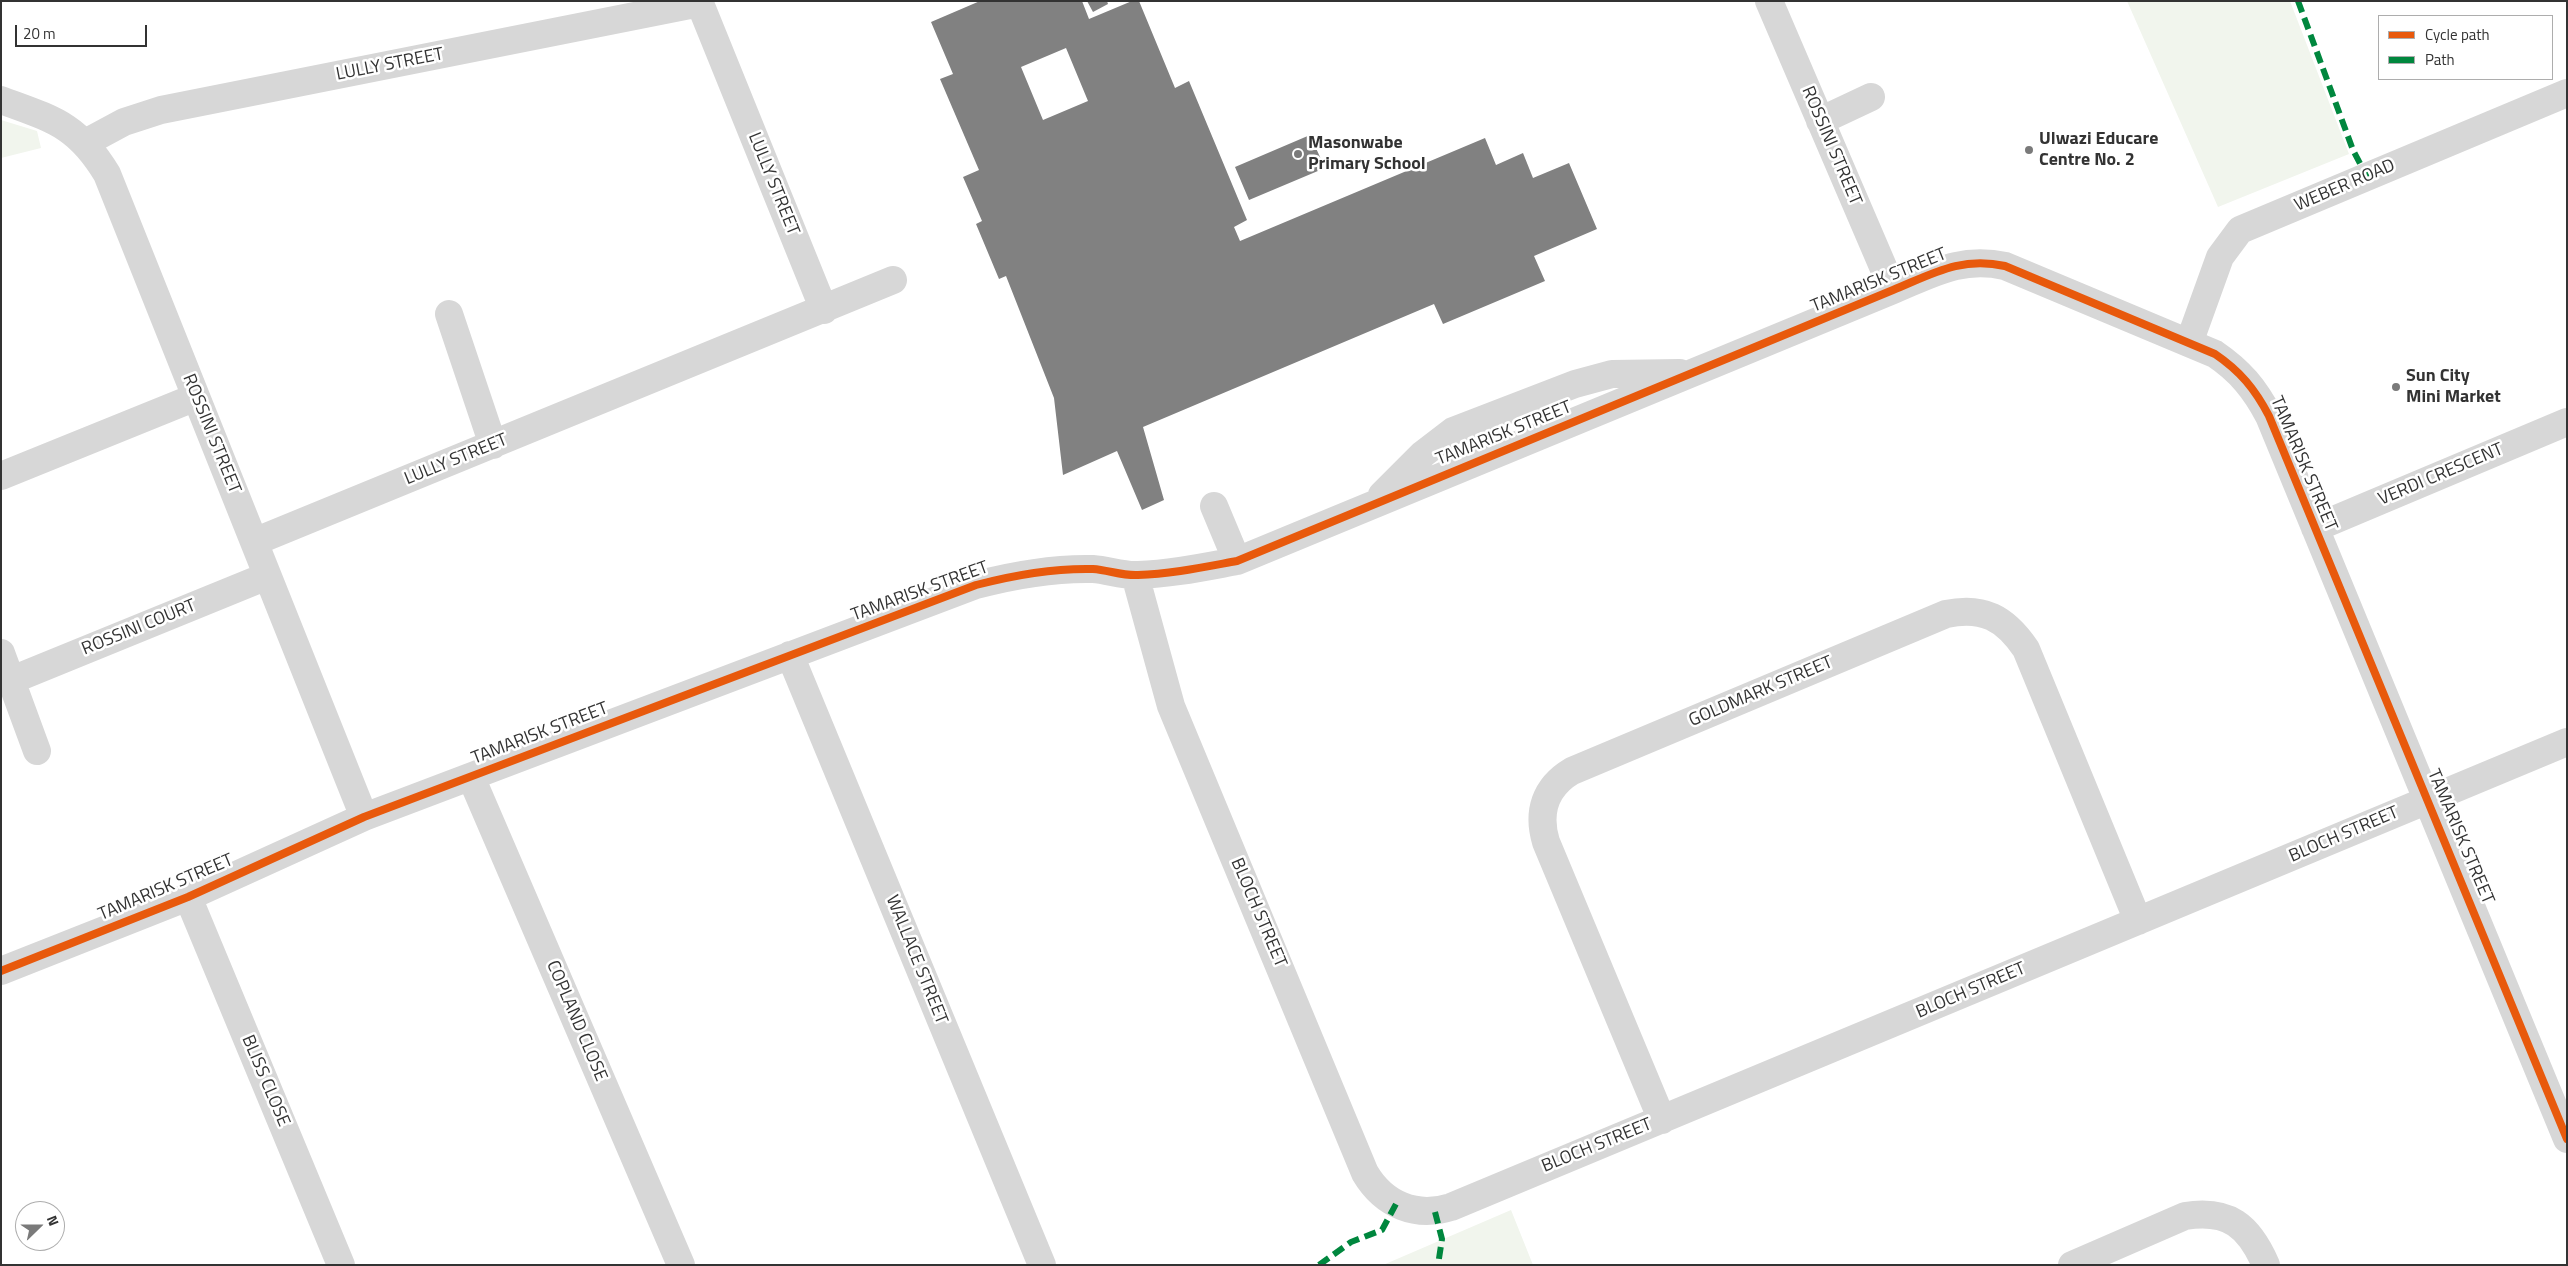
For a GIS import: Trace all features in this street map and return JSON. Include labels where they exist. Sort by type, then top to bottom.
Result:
[{"type":"street","name":"ROSSINI STREET","points":[[1769,1],[1892,290]]},
{"type":"street","name":"LULLY STREET","points":[[85,143],[124,122],[161,110],[700,2],[824,310]]},
{"type":"street","name":"WEBER ROAD","points":[[2188,344],[2220,257],[2240,230],[2567,93]]},
{"type":"street","points":[[1820,121],[1871,97]]},
{"type":"street","name":"ROSSINI STREET","points":[[1,100],[57,120],[85,143],[107,174],[364,818]]},
{"type":"street","name":"TAMARISK STREET","points":[[1,971],[188,897],[364,818],[976,585],[1014,575],[1053,570],[1094,570],[1135,575],[1189,570],[1236,561],[1892,290],[1960,264],[1990,263],[2005,266],[2215,354],[2244,376],[2258,395],[2565,1131]]},
{"type":"street","name":"LULLY STREET","points":[[254,542],[824,310],[893,280]]},
{"type":"street","points":[[448,314],[493,445]]},
{"type":"street","points":[[1372,504],[1423,454],[1453,431],[1575,384],[1612,374],[1693,373]]},
{"type":"street","points":[[1,476],[196,398]]},
{"type":"street","name":"VERDI CRESCENT","points":[[2315,528],[2567,422]]},
{"type":"street","points":[[1214,506],[1236,561]]},
{"type":"street","name":"BLOCH STREET","points":[[1135,575],[1171,706],[1365,1173],[1373,1185],[1396,1204],[1415,1211],[1435,1212],[1662,1120],[2428,800]]},
{"type":"street","name":"ROSSINI COURT","points":[[12,680],[267,576]]},
{"type":"street","name":"GOLDMARK STREET","points":[[1662,1120],[1546,842],[1542,828],[1542,812],[1546,797],[1561,777],[1572,771],[1936,618],[1961,611],[1991,616],[2006,624],[2026,649],[2138,921]]},
{"type":"street","points":[[1,653],[37,751]]},
{"type":"street","name":"WALLACE STREET","points":[[790,655],[1042,1265]]},
{"type":"street","points":[[2428,800],[2567,742]]},
{"type":"street","name":"COPLAND CLOSE","points":[[471,777],[681,1265]]},
{"type":"street","name":"BLISS CLOSE","points":[[188,897],[341,1265]]},
{"type":"street","points":[[2072,1265],[2185,1216],[2199,1214],[2221,1216],[2240,1226],[2258,1247],[2266,1265]]},
{"type":"shaded area","points":[[2127,1],[2290,1],[2349,154],[2218,207]]},
{"type":"shaded area","points":[[1,120],[37,131],[41,148],[1,158]]},
{"type":"shaded area","points":[[1511,1210],[1533,1265],[1383,1265]]},
{"type":"building","points":[[980,1],[1082,1],[1089,19],[1132,1],[1139,1],[1175,88],[1189,81],[1247,220],[1234,227],[1240,241],[1485,138],[1496,165],[1523,153],[1533,178],[1569,163],[1597,229],[1534,256],[1545,281],[1443,324],[1434,304],[1143,427],[1164,500],[1142,510],[1117,451],[1063,475],[1054,398],[1006,276],[999,279],[976,224],[982,221],[963,177],[979,170],[940,79],[953,74],[931,22]],"holes":[[[1066,48],[1088,101],[1043,120],[1021,67]]]},
{"type":"building","points":[[1087,1],[1107,1],[1108,4],[1093,12]]},
{"type":"building","points":[[1310,135],[1325,168],[1249,200],[1235,167]]},
{"type":"marked path","points":[[2298,1],[2353,150],[2367,177]]},
{"type":"marked path","points":[[1319,1265],[1351,1242],[1382,1230],[1396,1204]]},
{"type":"marked path","points":[[1435,1212],[1442,1239],[1438,1265]]},
{"type":"cycle path","points":[[1,971],[188,897],[364,817],[976,585],[1019,575],[1048,571],[1093,569],[1132,575],[1188,570],[1237,561],[1934,273],[1947,268],[1974,263],[2005,266],[2215,354],[2232,367],[2258,397],[2269,416],[2567,1139]]},
{"type":"place","name":"Ulwazi Educare Centre No. 2","points":[[2029,150]]},
{"type":"place","name":"Masonwabe Primary School","points":[[1298,154]]},
{"type":"place","name":"Sun City Mini Market","points":[[2396,387]]}]
